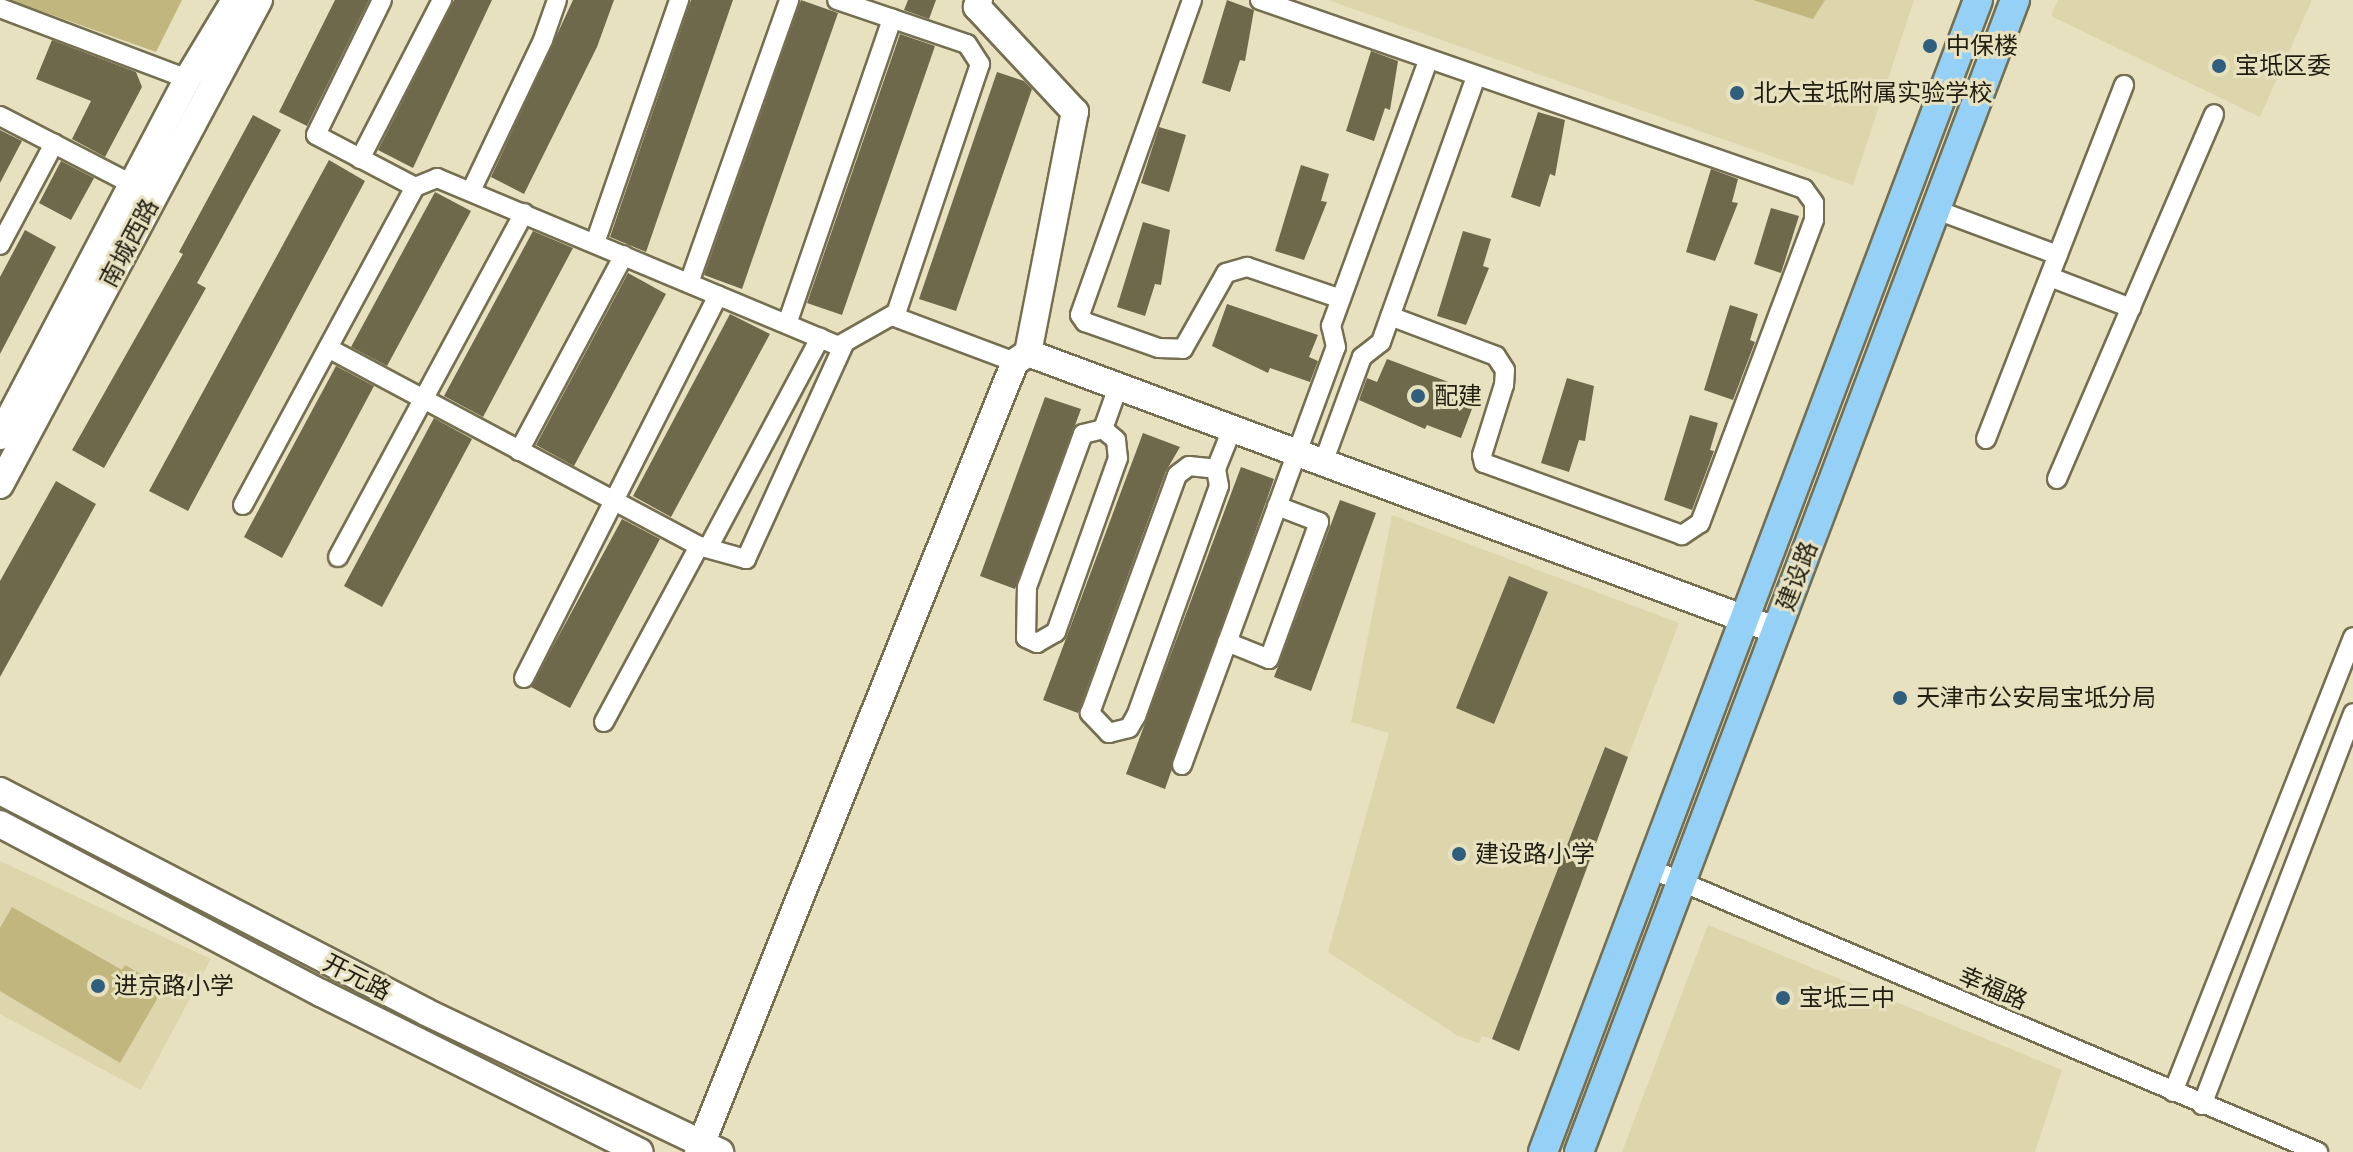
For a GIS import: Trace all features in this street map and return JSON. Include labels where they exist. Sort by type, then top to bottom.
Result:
[{"type":"main road","name":"南城西路","points":[[0,436],[188,79],[235,0]]},
{"type":"main road","name":"南城西路","points":[[0,485],[259,0]]},
{"type":"main road","points":[[706,1149],[1022,358],[1075,112],[977,7],[979,0]]},
{"type":"main road","name":"建设路","points":[[1543,1152],[1978,0]]},
{"type":"main road","name":"建设路","points":[[1579,1152],[2015,0]]},
{"type":"main road","points":[[1022,358],[1118,387],[1775,630]]},
{"type":"main road","name":"开元路","points":[[0,791],[426,1012],[706,1149]]},
{"type":"main road","name":"开元路","points":[[0,824],[348,1007],[640,1152]]},
{"type":"street","points":[[382,0],[316,135],[415,187]]},
{"type":"street","points":[[360,159],[442,0]]},
{"type":"street","points":[[471,191],[543,40],[557,0]]},
{"type":"street","points":[[595,243],[679,0]]},
{"type":"street","points":[[689,283],[789,0]]},
{"type":"street","points":[[837,0],[885,11],[967,44],[980,64],[895,317],[1022,358]]},
{"type":"street","points":[[1192,0],[1080,315],[1085,322],[1159,348],[1183,349],[1226,273],[1247,267],[1341,299]]},
{"type":"street","points":[[1260,0],[1428,61],[1804,189],[1814,203],[1814,220],[1700,523],[1682,535],[1665,532],[1484,463],[1482,455],[1504,385],[1505,370],[1496,356],[1390,316]]},
{"type":"street","points":[[0,8],[188,79]]},
{"type":"street","points":[[787,324],[885,11]]},
{"type":"street","points":[[1182,765],[1336,347],[1331,326],[1428,61]]},
{"type":"street","points":[[1323,463],[1362,357],[1381,342],[1476,76]]},
{"type":"street","points":[[1986,439],[2124,85]]},
{"type":"street","points":[[2057,479],[2214,114]]},
{"type":"street","points":[[0,116],[132,184]]},
{"type":"street","points":[[0,245],[54,144]]},
{"type":"street","points":[[243,505],[415,187],[437,178],[820,338],[844,344]]},
{"type":"street","points":[[1934,209],[2058,255]]},
{"type":"street","points":[[338,557],[524,213]]},
{"type":"street","points":[[519,451],[624,255]]},
{"type":"street","points":[[2050,277],[2131,308]]},
{"type":"street","points":[[524,678],[718,295]]},
{"type":"street","points":[[328,348],[614,502],[704,546],[746,559],[844,344],[896,313]]},
{"type":"street","points":[[604,722],[820,338]]},
{"type":"street","points":[[1336,347],[1362,357]]},
{"type":"street","points":[[1103,429],[1118,387]]},
{"type":"street","points":[[1103,429],[1116,440],[1118,458],[1056,632],[1037,643],[1026,638],[1027,587],[1083,434],[1103,429]]},
{"type":"street","points":[[1216,469],[1189,466],[1177,475],[1090,713],[1109,733],[1129,728],[1136,716],[1219,486],[1216,469],[1232,429]]},
{"type":"street","points":[[1227,642],[1269,659],[1319,522],[1277,506]]},
{"type":"street","points":[[2173,1092],[2353,637]]},
{"type":"street","points":[[2202,1105],[2353,713]]},
{"type":"street","name":"幸福路","points":[[1649,868],[2318,1152]]},
{"type":"shaded area","points":[[10,0],[182,0],[156,52]]},
{"type":"shaded area","name":"北大宝坻附属实验学校","points":[[1328,0],[1914,0],[1853,185]]},
{"type":"shaded area","points":[[1753,0],[1825,0],[1813,19]]},
{"type":"shaded area","name":"宝坻区委","points":[[2058,0],[2312,0],[2260,117],[2051,16]]},
{"type":"shaded area","name":"建设路小学","points":[[1392,515],[1679,623],[1628,757],[1604,748],[1492,1039],[1482,1036],[1479,1043],[1458,1036],[1328,952],[1389,733],[1351,722]]},
{"type":"shaded area","name":"进京路小学","points":[[0,861],[211,959],[141,1090],[0,1014]]},
{"type":"shaded area","points":[[12,907],[122,970],[125,965],[164,987],[120,1063],[0,991],[0,928]]},
{"type":"shaded area","name":"宝坻三中","points":[[1708,925],[2062,1070],[2035,1152],[1622,1152]]},
{"type":"building","points":[[335,0],[369,0],[307,126],[279,112]]},
{"type":"building","points":[[454,0],[492,0],[413,168],[378,150]]},
{"type":"building","points":[[573,0],[614,0],[597,47],[524,194],[491,177]]},
{"type":"building","points":[[691,0],[733,0],[646,252],[610,237]]},
{"type":"building","points":[[801,0],[838,13],[742,289],[704,275]]},
{"type":"building","points":[[908,0],[936,0],[929,19],[904,10]]},
{"type":"building","points":[[1227,0],[1254,10],[1245,61],[1240,60],[1230,92],[1202,83]]},
{"type":"building","points":[[900,34],[935,46],[842,315],[807,303]]},
{"type":"building","points":[[52,40],[136,72],[142,87],[105,157],[72,139],[91,101],[36,79]]},
{"type":"building","points":[[1371,51],[1398,61],[1390,110],[1385,108],[1374,141],[1346,131]]},
{"type":"building","points":[[997,72],[1024,81],[1032,89],[956,311],[919,299]]},
{"type":"building","points":[[1538,112],[1565,120],[1555,176],[1550,174],[1540,207],[1511,197]]},
{"type":"building","points":[[253,115],[281,130],[197,283],[206,288],[104,468],[72,450],[183,254],[179,252]]},
{"type":"building","points":[[1159,127],[1186,135],[1169,192],[1141,183]]},
{"type":"building","points":[[0,130],[22,141],[0,183]]},
{"type":"building","points":[[329,160],[365,181],[188,511],[149,491]]},
{"type":"building","points":[[61,161],[94,178],[71,220],[39,203]]},
{"type":"building","points":[[1301,165],[1329,174],[1321,201],[1327,202],[1304,260],[1275,251]]},
{"type":"building","points":[[1711,169],[1738,179],[1732,202],[1738,203],[1715,261],[1686,252]]},
{"type":"building","points":[[435,192],[471,211],[387,366],[351,347]]},
{"type":"building","points":[[1771,208],[1799,216],[1781,273],[1754,264]]},
{"type":"building","points":[[1143,222],[1170,230],[1161,285],[1155,284],[1145,316],[1117,307]]},
{"type":"building","points":[[25,230],[56,247],[0,354],[0,277]]},
{"type":"building","points":[[533,231],[573,248],[483,417],[444,396]]},
{"type":"building","points":[[1463,231],[1491,239],[1483,266],[1489,268],[1466,325],[1437,316]]},
{"type":"building","points":[[628,273],[666,294],[574,466],[536,445]]},
{"type":"building","points":[[1227,304],[1318,335],[1309,357],[1318,361],[1310,382],[1270,368],[1268,373],[1212,346]]},
{"type":"building","points":[[1730,305],[1758,314],[1750,340],[1755,342],[1733,400],[1704,390]]},
{"type":"building","points":[[730,314],[770,334],[671,517],[633,496]]},
{"type":"building","name":"配建","points":[[1387,359],[1478,393],[1461,438],[1427,425],[1425,429],[1359,400],[1367,378],[1377,382]]},
{"type":"building","points":[[336,366],[374,386],[282,558],[244,537]]},
{"type":"building","points":[[1567,378],[1594,386],[1585,441],[1579,440],[1569,472],[1541,463]]},
{"type":"building","points":[[1045,397],[1081,409],[1015,589],[980,576]]},
{"type":"building","points":[[1690,415],[1718,423],[1710,450],[1714,451],[1692,510],[1664,500]]},
{"type":"building","points":[[434,418],[472,439],[382,607],[344,586]]},
{"type":"building","points":[[1143,433],[1180,447],[1166,471],[1078,713],[1043,700]]},
{"type":"building","points":[[1241,467],[1274,479],[1165,789],[1126,774]]},
{"type":"building","points":[[56,481],[96,504],[0,677],[0,581]]},
{"type":"building","points":[[1340,500],[1376,513],[1311,691],[1274,677]]},
{"type":"building","points":[[622,519],[660,539],[570,708],[531,687]]},
{"type":"building","points":[[1509,576],[1548,592],[1494,724],[1456,708]]},
{"type":"building","points":[[1605,747],[1628,757],[1519,1051],[1492,1039]]},
{"type":"place","name":"中保楼","points":[[1930,46]]},
{"type":"place","name":"宝坻区委","points":[[2219,66]]},
{"type":"place","name":"北大宝坻附属实验学校","points":[[1737,93]]},
{"type":"place","name":"配建","points":[[1418,396]]},
{"type":"place","name":"天津市公安局宝坻分局","points":[[1900,698]]},
{"type":"place","name":"建设路小学","points":[[1459,854]]},
{"type":"place","name":"进京路小学","points":[[98,986]]},
{"type":"place","name":"宝坻三中","points":[[1783,998]]}]
